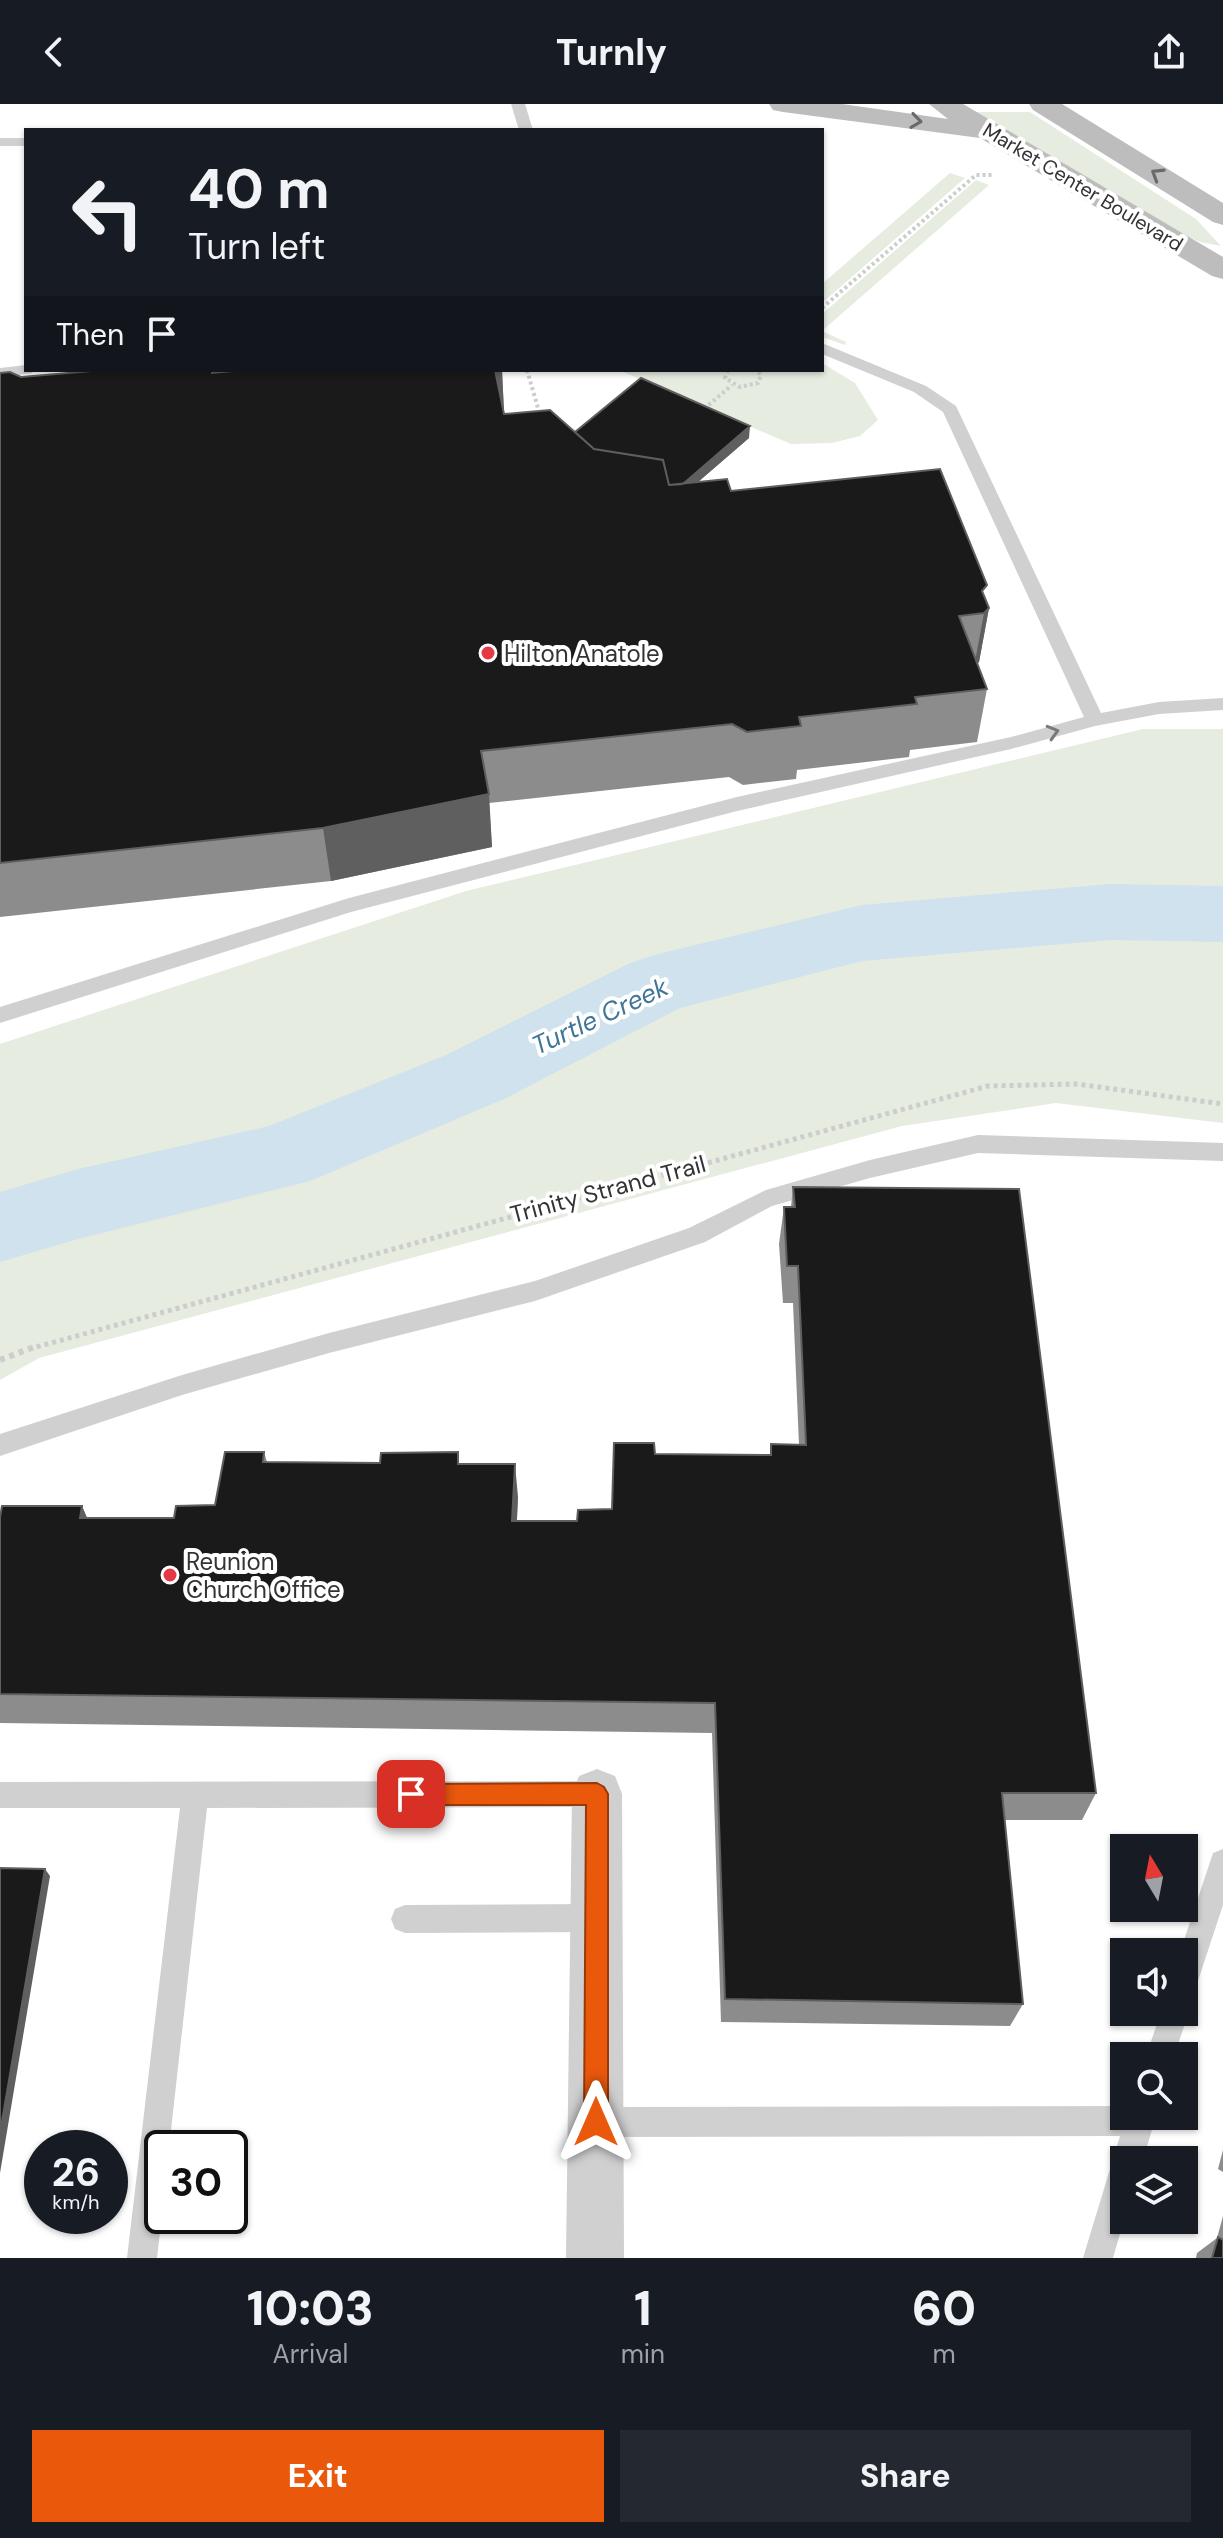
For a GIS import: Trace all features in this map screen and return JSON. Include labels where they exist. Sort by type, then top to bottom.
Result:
[{"type":"street","points":[[783,104],[937,124],[997,137]]},
{"type":"street","name":"Market Center Boulevard","points":[[943,104],[1223,270]]},
{"type":"street","name":"Market Center Boulevard","points":[[1043,104],[1223,216]]},
{"type":"street","points":[[1103,110],[1100,122],[1104,141]]},
{"type":"street","points":[[595,2258],[597,1794]]},
{"type":"lane","points":[[518,104],[525,128]]},
{"type":"lane","points":[[0,142],[24,142]]},
{"type":"lane","points":[[824,349],[920,389],[950,409],[1095,720]]},
{"type":"lane","points":[[0,373],[24,370]]},
{"type":"lane","points":[[0,1015],[349,905],[737,804],[1011,743],[1095,720],[1159,708],[1223,704]]},
{"type":"lane","points":[[0,1445],[182,1385],[535,1291],[697,1235],[766,1199],[870,1169],[978,1144],[1223,1152]]},
{"type":"lane","points":[[0,1795],[597,1794]]},
{"type":"lane","points":[[142,2258],[195,1795]]},
{"type":"lane","points":[[1198,1940],[1223,1863]]},
{"type":"lane","points":[[405,1919],[596,1918]]},
{"type":"lane","points":[[596,2122],[1110,2119]]},
{"type":"lane","points":[[1098,2258],[1110,2218]]},
{"type":"path","points":[[824,306],[976,175],[997,175]]},
{"type":"path","points":[[528,372],[543,426]]},
{"type":"path","points":[[727,372],[725,378],[732,385],[747,387],[758,383],[761,375],[759,372]]},
{"type":"path","points":[[697,415],[732,385]]},
{"type":"path","name":"Trinity Strand Trail","points":[[0,1360],[43,1343],[988,1086],[1030,1080],[1075,1082],[1223,1104]]},
{"type":"shaded area","points":[[976,112],[1030,112],[1196,219],[1221,246],[1181,234]]},
{"type":"shaded area","points":[[950,173],[965,178],[824,301],[824,282]]},
{"type":"shaded area","points":[[976,180],[989,185],[824,329],[824,312]]},
{"type":"shaded area","points":[[824,332],[846,342],[845,345],[824,338]]},
{"type":"shaded area","points":[[824,364],[855,383],[878,420],[860,436],[832,443],[791,444],[624,372],[824,372]]},
{"type":"shaded area","points":[[1143,729],[1223,729],[1223,1123],[1056,1103],[902,1126],[39,1358],[0,1380],[0,1044],[466,891]]},
{"type":"building","name":"Hilton Anatole","points":[[10,372],[21,377],[80,372],[495,372],[504,414],[550,410],[594,449],[663,460],[669,485],[727,479],[731,491],[940,469],[987,585],[982,591],[989,608],[984,613],[959,616],[987,689],[915,697],[917,704],[799,717],[801,726],[747,732],[732,724],[481,751],[489,794],[323,828],[0,863],[0,373]]},
{"type":"building","points":[[641,378],[750,426],[683,484],[669,485],[663,460],[594,449],[575,432]]},
{"type":"building","points":[[793,1187],[1019,1189],[1096,1793],[1002,1793],[1023,2004],[725,1999],[715,1703],[0,1694],[2,1506],[82,1506],[80,1518],[174,1518],[176,1506],[215,1505],[225,1452],[264,1452],[263,1462],[380,1463],[381,1453],[458,1452],[458,1464],[515,1464],[512,1521],[577,1521],[578,1510],[612,1509],[614,1443],[654,1443],[655,1454],[771,1455],[771,1444],[806,1445],[798,1266],[787,1266],[784,1207],[795,1207]]},
{"type":"building","points":[[0,1868],[45,1869],[0,2133]]},
{"type":"building","points":[[1218,2237],[1223,2240],[1223,2258],[1212,2258]]},
{"type":"waterway","name":"Turtle Creek","points":[[0,1227],[78,1204],[281,1157],[475,1077],[658,984],[862,933],[1111,912],[1223,914]]},
{"type":"place","name":"Hilton Anatole","points":[[488,653]]},
{"type":"place","name":"Reunion Church Office","points":[[170,1575]]},
{"type":"route","points":[[411,1794],[597,1794],[596,2122]]}]
